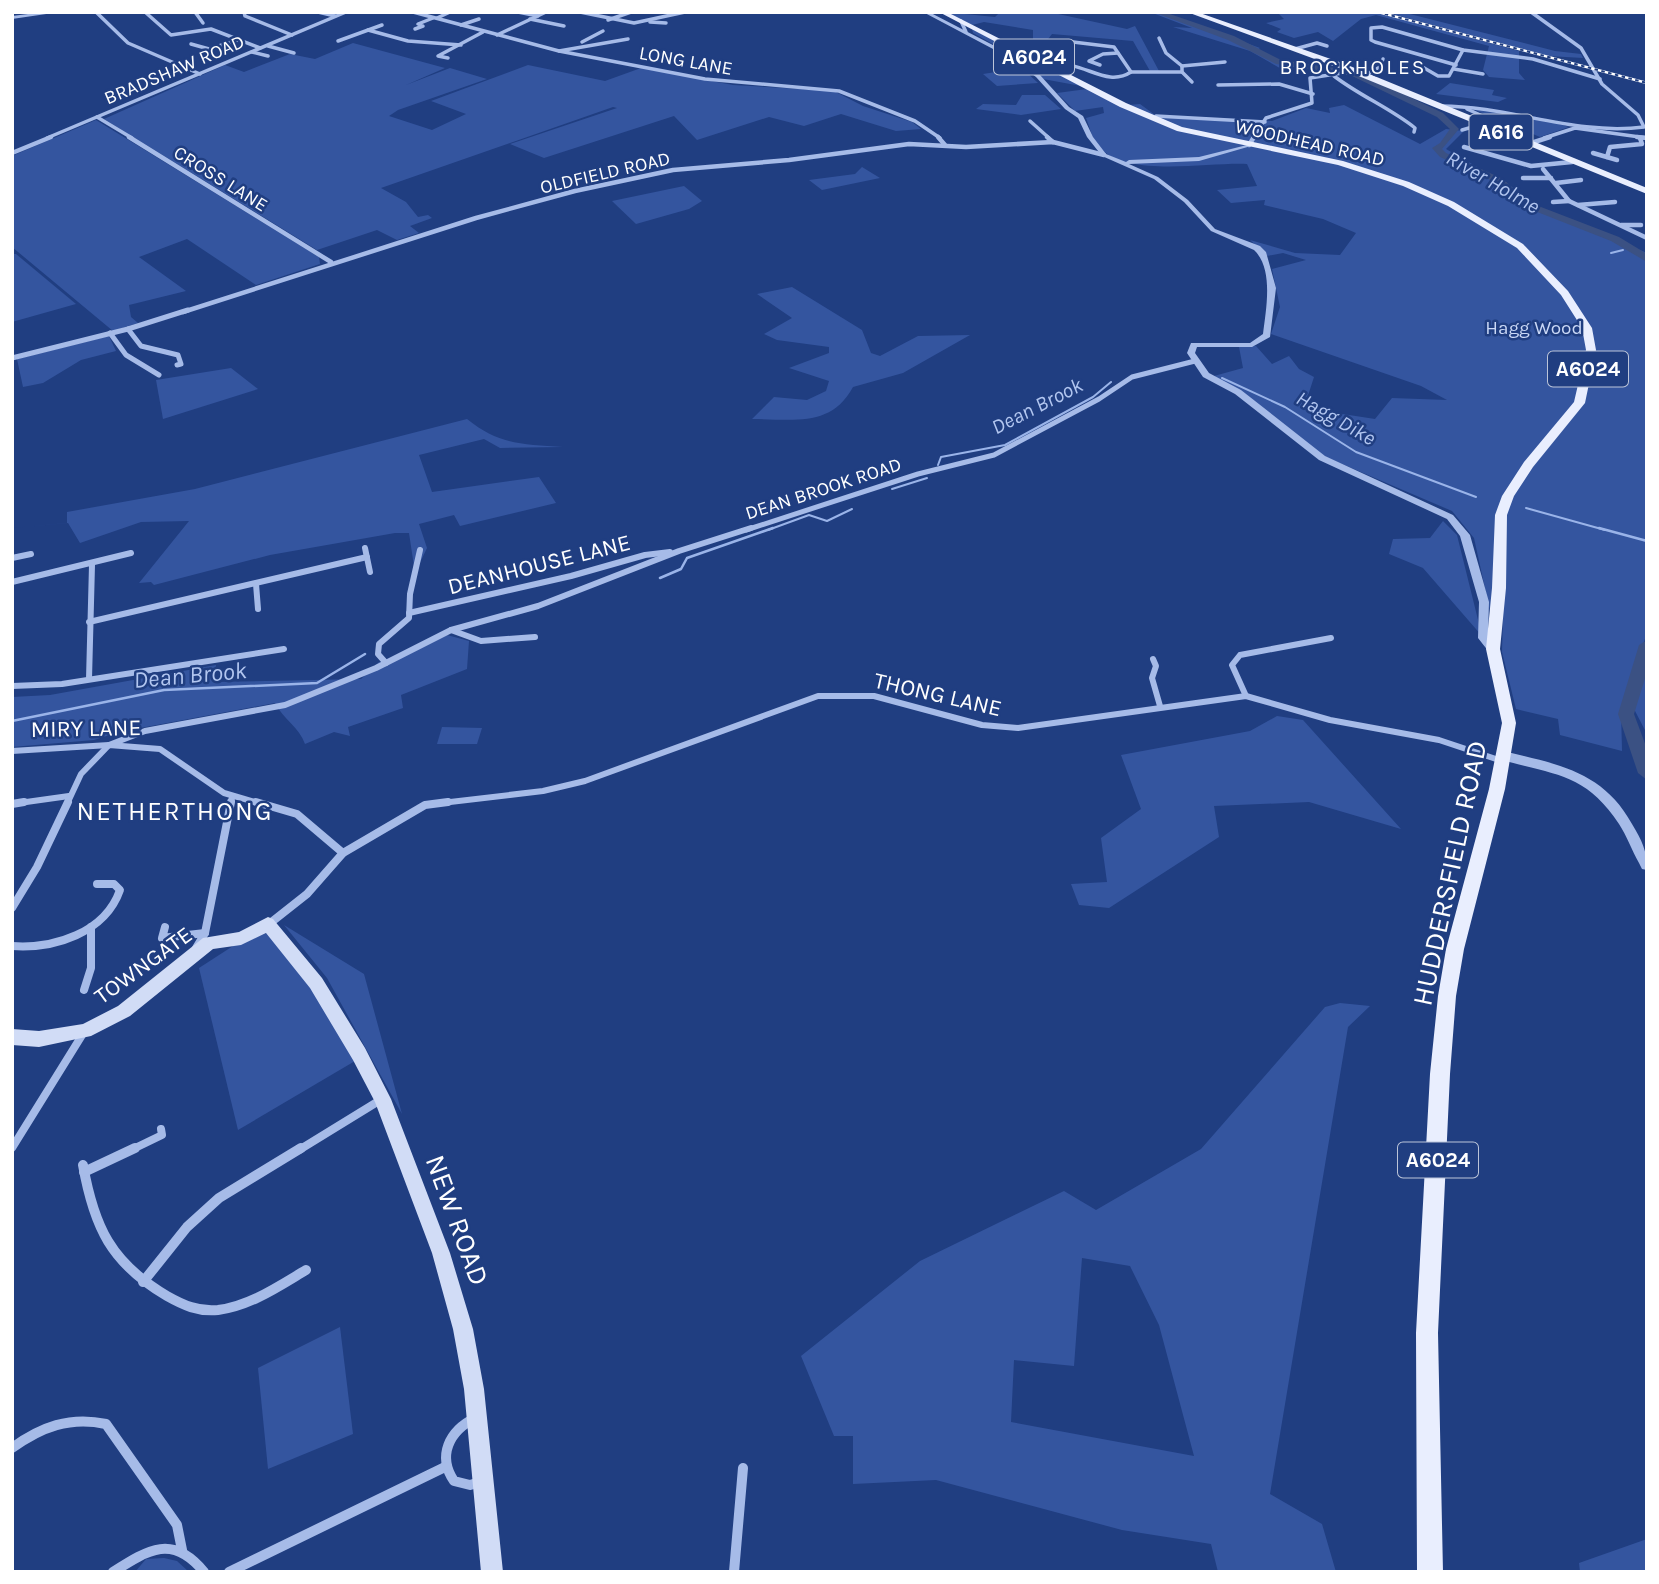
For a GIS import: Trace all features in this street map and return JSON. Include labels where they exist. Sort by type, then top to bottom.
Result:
[{"type":"main road","name":"WOODHEAD ROAD","points":[[942,12],[1151,118],[1180,129],[1378,174],[1430,194],[1486,222],[1520,246],[1549,273],[1587,328],[1591,350],[1579,403],[1528,465],[1508,496],[1501,514],[1493,649]]},
{"type":"main road","name":"A616","points":[[1190,12],[1365,75],[1647,191]]},
{"type":"main road","name":"HUDDERSFIELD ROAD","points":[[1430,1572],[1427,1333],[1447,996],[1509,723],[1493,649]]},
{"type":"main road","name":"TOWNGATE","points":[[12,1037],[39,1039],[85,1031],[124,1011],[209,943],[241,938],[268,924]]},
{"type":"main road","name":"NEW ROAD","points":[[268,924],[316,983],[359,1054],[382,1099],[450,1279],[463,1329],[478,1418],[492,1572]]},
{"type":"street","points":[[12,18],[58,12]]},
{"type":"street","points":[[96,12],[128,43],[200,74]]},
{"type":"street","points":[[145,12],[171,35],[211,29],[261,48]]},
{"type":"street","points":[[195,12],[204,23]]},
{"type":"street","points":[[244,12],[245,16],[292,35]]},
{"type":"street","points":[[318,12],[336,16]]},
{"type":"street","name":"BRADSHAW ROAD","points":[[12,153],[346,12]]},
{"type":"street","name":"LONG LANE","points":[[413,12],[559,51],[735,83],[839,90],[915,121],[939,136],[945,145]]},
{"type":"street","points":[[415,29],[423,26],[418,24],[450,12]]},
{"type":"street","points":[[518,12],[538,16]]},
{"type":"street","points":[[496,35],[545,12]]},
{"type":"street","points":[[580,12],[608,20],[664,25]]},
{"type":"street","points":[[608,20],[631,12]]},
{"type":"street","points":[[1528,144],[1581,127],[1644,127],[1638,115],[1609,93],[1581,48],[1531,12]]},
{"type":"street","points":[[649,22],[684,13]]},
{"type":"street","points":[[928,13],[1014,58],[1038,76],[1067,108],[1081,117],[1090,137],[1104,155],[1125,163],[1173,190],[1213,230],[1253,245],[1263,254],[1272,288],[1267,335],[1252,345],[1194,345],[1191,353],[1195,361],[1206,375],[1238,392],[1322,458],[1450,517],[1465,536],[1484,602],[1483,638],[1493,649]]},
{"type":"street","points":[[461,25],[479,18]]},
{"type":"street","points":[[530,19],[564,26]]},
{"type":"street","points":[[961,21],[966,32]]},
{"type":"street","points":[[338,41],[382,25]]},
{"type":"street","points":[[1483,74],[1375,42],[1371,40],[1371,28],[1382,27],[1463,50],[1532,59],[1600,79]]},
{"type":"street","points":[[368,30],[419,42],[461,45]]},
{"type":"street","points":[[559,51],[603,31]]},
{"type":"street","points":[[448,58],[438,56],[484,32]]},
{"type":"street","points":[[386,39],[395,37]]},
{"type":"street","points":[[1159,38],[1166,53],[1182,66],[1225,62]]},
{"type":"street","points":[[580,43],[619,43],[628,39]]},
{"type":"street","points":[[191,44],[209,49],[239,40]]},
{"type":"street","points":[[410,48],[419,42]]},
{"type":"street","points":[[1073,42],[1114,47],[1130,72]]},
{"type":"street","points":[[1295,49],[1317,43],[1327,46]]},
{"type":"street","points":[[267,45],[295,53]]},
{"type":"street","points":[[1419,65],[1421,69],[1449,76],[1463,50]]},
{"type":"street","points":[[252,52],[268,56]]},
{"type":"street","points":[[1100,65],[1089,61],[1103,54],[1118,53]]},
{"type":"street","points":[[1365,75],[1380,67],[1383,59]]},
{"type":"street","points":[[1051,66],[1075,64],[1105,77],[1117,79],[1130,72],[1182,72],[1192,82]]},
{"type":"street","points":[[1182,66],[1182,72]]},
{"type":"street","points":[[1125,163],[1199,159],[1249,145],[1266,118],[1312,103],[1310,78],[1353,71]]},
{"type":"street","points":[[1334,76],[1351,89],[1395,112],[1416,130]]},
{"type":"street","points":[[1218,85],[1271,83],[1301,87],[1313,94]]},
{"type":"street","points":[[1441,106],[1520,112],[1581,127]]},
{"type":"street","points":[[1460,106],[1498,123]]},
{"type":"street","points":[[1638,115],[1647,116]]},
{"type":"street","points":[[1156,116],[1265,122]]},
{"type":"street","name":"CROSS LANE","points":[[97,117],[331,262]]},
{"type":"street","points":[[1030,121],[1053,142]]},
{"type":"street","points":[[1461,127],[1483,124]]},
{"type":"street","points":[[1575,128],[1647,138]]},
{"type":"street","points":[[1607,157],[1610,147],[1642,144],[1640,138]]},
{"type":"street","name":"OLDFIELD ROAD","points":[[13,356],[128,329],[331,262],[549,198],[673,170],[789,160],[909,144],[1053,142],[1104,155]]},
{"type":"street","points":[[1464,147],[1543,169],[1572,162]]},
{"type":"street","points":[[1593,153],[1617,160]]},
{"type":"street","points":[[1510,161],[1519,157]]},
{"type":"street","points":[[1543,169],[1569,201]]},
{"type":"street","points":[[1523,178],[1551,178]]},
{"type":"street","points":[[1556,183],[1581,180]]},
{"type":"street","points":[[1553,202],[1569,201],[1647,238]]},
{"type":"street","points":[[1578,205],[1615,202]]},
{"type":"street","points":[[1616,225],[1641,225]]},
{"type":"street","points":[[128,329],[141,346],[178,355],[181,364],[177,365]]},
{"type":"street","points":[[110,333],[119,351],[131,362],[143,364],[159,375]]},
{"type":"street","name":"DEAN BROOK ROAD","points":[[108,745],[145,731],[285,705],[386,663],[451,630],[538,606],[679,551],[918,474],[994,455],[1099,399],[1132,377],[1195,361]]},
{"type":"street","points":[[365,548],[370,572]]},
{"type":"street","name":"DEANHOUSE LANE","points":[[420,550],[409,613],[544,583],[645,555],[679,551]]},
{"type":"street","points":[[12,582],[92,565],[131,553]]},
{"type":"street","points":[[12,558],[31,554]]},
{"type":"street","points":[[89,622],[367,557]]},
{"type":"street","points":[[89,679],[92,565]]},
{"type":"street","points":[[256,584],[258,608]]},
{"type":"street","points":[[386,663],[378,654],[379,644],[408,621],[409,613]]},
{"type":"street","points":[[451,630],[461,638],[478,642],[535,637]]},
{"type":"street","points":[[1246,696],[1232,664],[1240,655],[1331,638]]},
{"type":"street","points":[[12,686],[62,684],[284,649]]},
{"type":"street","points":[[1153,659],[1156,666],[1152,678],[1160,706]]},
{"type":"street","name":"THONG LANE","points":[[268,924],[307,894],[343,853],[425,805],[543,791],[585,781],[818,696],[874,696],[1001,728],[1037,726],[1160,706],[1246,696],[1330,720],[1439,740],[1503,758]]},
{"type":"street","points":[[12,908],[37,867],[81,774],[108,745]]},
{"type":"street","name":"MIRY LANE","points":[[12,751],[108,745],[160,749],[233,797]]},
{"type":"street","points":[[1503,758],[1564,768],[1592,784],[1619,813],[1647,865]]},
{"type":"street","points":[[12,804],[69,796]]},
{"type":"street","points":[[188,960],[205,933],[233,797],[274,805],[297,814],[343,853]]},
{"type":"street","points":[[13,948],[57,942],[92,927],[113,910],[120,890],[114,884],[97,884]]},
{"type":"street","points":[[84,990],[91,968],[92,927]]},
{"type":"street","points":[[165,928],[162,938],[205,933]]},
{"type":"street","points":[[12,1148],[85,1031]]},
{"type":"street","points":[[143,1282],[187,1227],[219,1198],[382,1099]]},
{"type":"street","points":[[161,1129],[162,1135],[83,1168],[96,1222],[108,1246],[124,1267],[143,1282],[182,1304],[210,1311],[257,1297],[306,1270]]},
{"type":"street","points":[[289,1279],[292,1290]]},
{"type":"street","points":[[478,1418],[466,1421],[451,1436],[444,1457],[449,1475],[462,1484],[484,1480]]},
{"type":"street","points":[[12,1448],[34,1433],[65,1421],[106,1424],[177,1524],[182,1550],[204,1572]]},
{"type":"street","points":[[229,1572],[446,1467]]},
{"type":"street","points":[[734,1572],[738,1554],[743,1468]]},
{"type":"street","points":[[113,1572],[156,1548],[182,1550]]},
{"type":"green space","points":[[945,12],[995,17],[1000,12],[1049,12],[1127,29],[1135,26],[1159,71],[1150,71],[1133,41],[1052,34],[1042,47],[1033,44],[1033,30],[984,22],[972,25]]},
{"type":"green space","points":[[1150,12],[1161,12],[1260,48],[1257,50],[1282,61],[1329,68],[1291,67],[1285,71],[1250,51],[1173,27],[1192,28]]},
{"type":"green space","points":[[1277,12],[1376,12],[1519,51],[1519,73],[1525,80],[1489,77],[1483,70],[1489,46],[1376,15],[1361,19],[1333,41],[1318,32],[1294,38],[1277,32],[1281,29],[1266,23],[1284,19]]},
{"type":"green space","points":[[1385,12],[1402,12],[1555,51],[1581,54],[1583,58],[1548,56]]},
{"type":"green space","points":[[972,29],[1081,86],[1043,79],[1016,57],[973,33]]},
{"type":"green space","points":[[353,43],[445,68],[406,85],[450,68],[487,79],[398,110],[389,116],[432,130],[466,114],[431,101],[528,65],[605,81],[641,68],[733,85],[834,91],[863,106],[912,122],[921,129],[896,131],[841,114],[804,126],[769,117],[697,140],[674,116],[544,158],[510,144],[617,108],[613,107],[381,188],[406,202],[418,217],[428,215],[432,218],[410,226],[419,233],[397,240],[377,230],[317,250],[104,119],[225,65],[244,72],[290,54],[315,59]]},
{"type":"green space","points":[[1022,68],[1038,83],[997,86],[983,74]]},
{"type":"green space","points":[[1450,83],[1494,90],[1492,95],[1507,98],[1498,102],[1436,94]]},
{"type":"green space","name":"Hagg Wood","points":[[1087,89],[1128,105],[1140,104],[1155,115],[1272,121],[1306,108],[1330,113],[1329,108],[1344,105],[1420,144],[1446,129],[1464,131],[1446,149],[1512,187],[1532,204],[1647,253],[1647,633],[1621,709],[1622,751],[1560,735],[1558,719],[1516,709],[1502,652],[1503,615],[1490,611],[1474,538],[1452,511],[1321,455],[1214,376],[1243,368],[1239,347],[1256,346],[1272,364],[1289,356],[1299,369],[1314,377],[1304,408],[1375,419],[1392,398],[1447,400],[1421,386],[1271,334],[1280,307],[1272,269],[1306,260],[1283,253],[1267,256],[1250,240],[1295,253],[1340,255],[1356,233],[1323,219],[1264,205],[1265,200],[1231,203],[1217,190],[1257,186],[1247,164],[1148,166],[1113,157],[1097,145],[1086,118],[1104,113],[1103,107],[1075,111],[1057,93]]},
{"type":"green space","points":[[1022,95],[1045,95],[1061,109],[1021,115],[976,109],[983,104],[1016,105]]},
{"type":"green space","points":[[1470,108],[1530,115],[1569,127],[1540,137]]},
{"type":"green space","points":[[96,120],[319,257],[320,264],[256,285],[187,239],[139,257],[186,291],[129,305],[131,317],[138,323],[113,331],[12,247],[12,156]]},
{"type":"green space","points":[[862,167],[880,178],[822,190],[809,180],[855,174]]},
{"type":"green space","points":[[684,186],[702,201],[689,209],[636,224],[612,201]]},
{"type":"green space","points":[[12,254],[16,254],[76,304],[12,322]]},
{"type":"green space","points":[[792,287],[862,330],[871,353],[880,356],[918,336],[970,335],[903,373],[853,387],[844,400],[822,415],[796,420],[752,419],[774,397],[807,400],[826,391],[829,381],[789,368],[829,353],[829,347],[777,340],[764,334],[792,318],[757,294]]},
{"type":"green space","points":[[109,336],[116,351],[81,360],[43,383],[23,387],[17,359]]},
{"type":"green space","points":[[231,368],[258,389],[163,419],[156,380]]},
{"type":"green space","points":[[467,419],[490,434],[512,442],[563,447],[500,448],[484,439],[419,455],[432,492],[539,477],[556,503],[460,526],[454,515],[419,524],[427,548],[415,573],[409,533],[395,533],[270,555],[154,585],[151,582],[139,583],[189,521],[141,522],[80,543],[68,523],[12,528],[67,523],[67,512],[195,489]]},
{"type":"green space","points":[[1443,521],[1457,535],[1482,636],[1423,568],[1389,554],[1393,539],[1430,538]]},
{"type":"green space","points":[[447,635],[469,641],[467,669],[401,695],[403,708],[348,727],[350,736],[334,732],[305,744],[275,703],[119,732],[94,740],[12,747],[12,697],[50,695],[216,665],[214,682],[361,679],[379,662],[398,659]]},
{"type":"green space","points":[[1647,661],[1647,734],[1634,709]]},
{"type":"green space","points":[[1277,716],[1303,720],[1401,829],[1309,802],[1214,806],[1219,837],[1109,908],[1079,905],[1071,884],[1107,882],[1101,838],[1141,809],[1121,755],[1250,731]]},
{"type":"green space","points":[[442,727],[482,728],[477,744],[437,744]]},
{"type":"green space","points":[[284,925],[364,974],[402,1114],[327,978]]},
{"type":"green space","points":[[267,933],[312,988],[355,1061],[238,1130],[199,968],[233,946]]},
{"type":"green space","points":[[1340,1003],[1370,1006],[1348,1027],[1270,1494],[1322,1524],[1336,1572],[1218,1572],[1211,1544],[1122,1530],[936,1480],[853,1484],[853,1436],[834,1436],[801,1356],[920,1261],[1064,1191],[1096,1210],[1201,1149],[1325,1007]],"holes":[[[1082,1258],[1130,1266],[1159,1325],[1194,1456],[1011,1422],[1014,1360],[1074,1366]]]},
{"type":"green space","points":[[340,1327],[353,1434],[268,1469],[258,1368]]},
{"type":"green space","points":[[1647,1539],[1647,1572],[1580,1572],[1579,1563]]},
{"type":"green space","points":[[164,1558],[177,1561],[189,1572],[135,1572],[146,1559]]},
{"type":"waterway","name":"River Holme","points":[[1156,12],[1231,38],[1279,62],[1352,73],[1440,115],[1455,129],[1443,145],[1436,148],[1443,155],[1500,181],[1525,204],[1615,239],[1647,259]]},
{"type":"waterway","name":"River Holme","points":[[1611,253],[1623,250]]},
{"type":"waterway","name":"Hagg Dike","points":[[1222,378],[1285,407],[1356,452],[1476,497]]},
{"type":"waterway","name":"Dean Brook","points":[[938,465],[941,457],[1005,445],[1093,397],[1111,382]]},
{"type":"waterway","name":"Dean Brook","points":[[892,489],[927,478]]},
{"type":"waterway","name":"Hagg Dike","points":[[1526,508],[1605,530]]},
{"type":"waterway","name":"Dean Brook","points":[[768,530],[809,515],[827,521],[852,509]]},
{"type":"waterway","name":"Dean Brook","points":[[660,578],[681,569],[687,558],[773,528]]},
{"type":"waterway","name":"Hagg Dike","points":[[1599,528],[1647,541]]},
{"type":"waterway","name":"River Holme","points":[[1647,645],[1626,714],[1647,773]]},
{"type":"waterway","name":"Dean Brook","points":[[12,721],[164,690],[317,683],[365,654]]},
{"type":"railway","points":[[1378,12],[1647,83]]},
{"type":"district","name":"BROCKHOLES","points":[[1353,67]]},
{"type":"district","name":"NETHERTHONG","points":[[175,811]]}]
